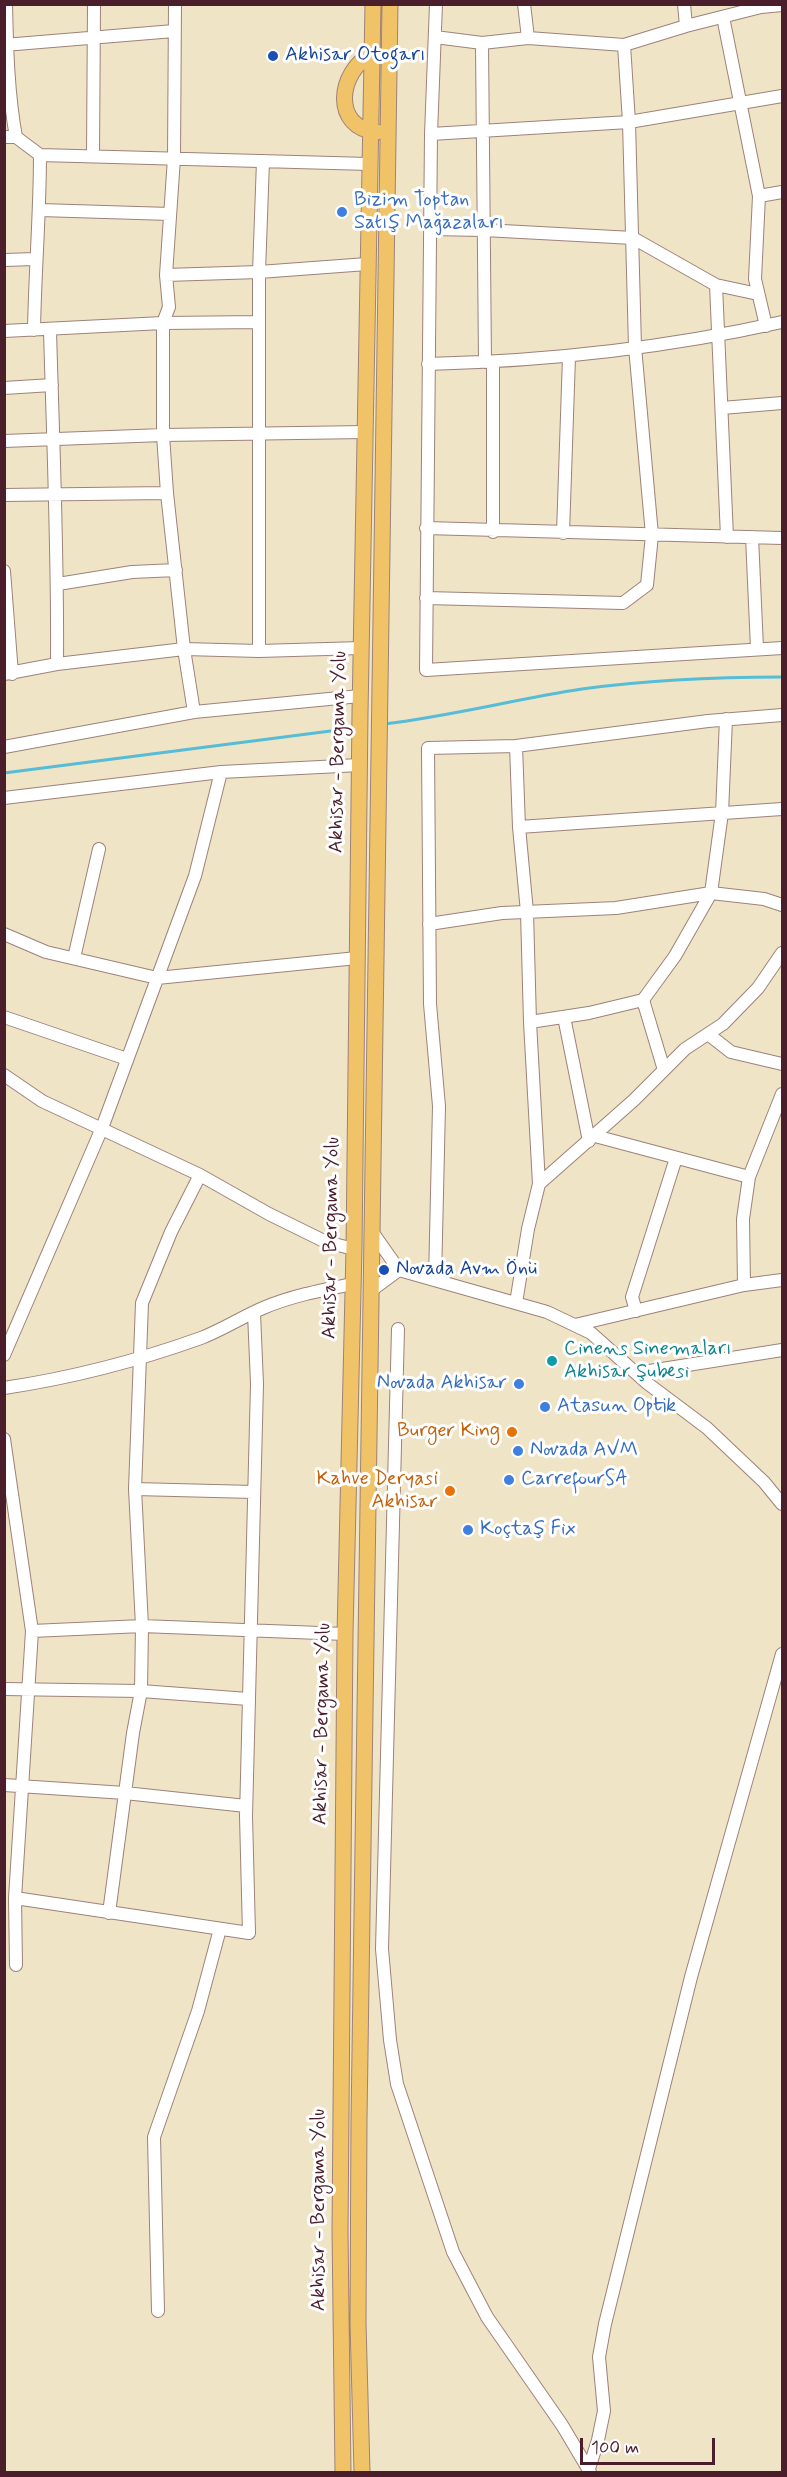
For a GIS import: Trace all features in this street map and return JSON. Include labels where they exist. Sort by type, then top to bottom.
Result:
[{"type":"main road","name":"Akhisar - Bergama Yolu","points":[[343,2472],[340,2231],[345,1634],[354,1249],[359,757],[373,4]]},
{"type":"main road","name":"Akhisar - Bergama Yolu","points":[[362,2472],[358,2323],[359,2130],[390,4]]},
{"type":"main road","points":[[372,54],[355,67],[345,89],[344,103],[349,118],[363,130],[388,133]]},
{"type":"street","points":[[6,4],[5,45],[11,112],[10,137],[40,154],[369,164]]},
{"type":"street","points":[[93,156],[94,4]]},
{"type":"street","points":[[175,4],[174,158],[166,274],[169,307],[163,323],[163,435],[184,650],[194,712]]},
{"type":"street","points":[[436,4],[431,134],[426,670],[783,648]]},
{"type":"street","points":[[524,4],[528,38]]},
{"type":"street","points":[[684,4],[686,26]]},
{"type":"street","points":[[435,37],[482,43],[528,38],[624,45],[761,6],[783,5]]},
{"type":"street","points":[[723,17],[742,102],[759,196],[755,279],[766,326]]},
{"type":"street","points":[[5,45],[174,31]]},
{"type":"street","points":[[482,43],[484,230],[493,532]]},
{"type":"street","points":[[426,598],[623,603],[646,585],[652,535],[635,347],[629,122],[624,45]]},
{"type":"street","points":[[431,134],[483,129],[629,122],[783,96]]},
{"type":"street","points":[[34,330],[35,259],[40,210],[40,154]]},
{"type":"street","points":[[258,651],[259,272],[263,161]]},
{"type":"street","points":[[759,196],[783,192]]},
{"type":"street","points":[[40,210],[170,214]]},
{"type":"street","points":[[430,229],[633,238],[716,285],[758,294]]},
{"type":"street","points":[[4,260],[35,259]]},
{"type":"street","points":[[166,274],[259,272],[367,264]]},
{"type":"street","points":[[716,285],[727,537]]},
{"type":"street","points":[[4,331],[259,321]]},
{"type":"street","points":[[428,364],[569,357],[719,336],[783,322]]},
{"type":"street","points":[[50,330],[58,584],[57,664]]},
{"type":"street","points":[[563,533],[569,357]]},
{"type":"street","points":[[4,388],[52,385]]},
{"type":"street","points":[[722,408],[783,403]]},
{"type":"street","points":[[4,441],[163,435],[364,432]]},
{"type":"street","points":[[4,495],[167,493]]},
{"type":"street","points":[[426,528],[493,532],[783,538]]},
{"type":"street","points":[[752,537],[757,648]]},
{"type":"street","points":[[58,584],[132,572],[176,570]]},
{"type":"street","points":[[5,579],[8,674],[57,664],[184,650],[258,651],[361,648]]},
{"type":"street","points":[[4,747],[194,712],[360,696]]},
{"type":"street","points":[[435,1280],[439,1106],[430,1004],[428,748],[516,746],[726,719],[783,715]]},
{"type":"street","points":[[530,1022],[643,1000],[675,956],[711,893],[722,813],[726,719]]},
{"type":"street","points":[[516,746],[519,827],[527,912],[530,1022],[539,1184],[528,1229],[516,1303]]},
{"type":"street","points":[[4,798],[359,757]]},
{"type":"street","points":[[4,1354],[102,1128],[195,876],[221,772]]},
{"type":"street","points":[[519,827],[783,809]]},
{"type":"street","points":[[74,958],[99,849]]},
{"type":"street","points":[[429,924],[527,912],[616,908],[711,893],[764,899],[783,905]]},
{"type":"street","points":[[4,934],[46,952],[157,978],[357,958]]},
{"type":"street","points":[[539,1184],[592,1138],[685,1049],[723,1024],[758,988],[783,952]]},
{"type":"street","points":[[643,1000],[664,1070]]},
{"type":"street","points":[[4,1017],[127,1059]]},
{"type":"street","points":[[564,1017],[592,1138]]},
{"type":"street","points":[[708,1034],[732,1052],[783,1064]]},
{"type":"street","points":[[4,1075],[42,1101],[200,1175],[268,1214],[326,1242],[354,1249]]},
{"type":"street","points":[[744,1285],[743,1219],[748,1177],[783,1094]]},
{"type":"street","points":[[592,1138],[748,1177]]},
{"type":"street","points":[[636,1311],[632,1297],[676,1158]]},
{"type":"street","points":[[109,1913],[133,1733],[141,1691],[142,1626],[135,1489],[142,1357],[142,1303],[171,1232],[200,1175]]},
{"type":"street","points":[[373,1233],[399,1270],[547,1312],[591,1333],[637,1373],[707,1428],[764,1482],[783,1504]]},
{"type":"street","points":[[372,1290],[399,1270]]},
{"type":"street","points":[[575,1325],[744,1285],[783,1280]]},
{"type":"street","points":[[4,1388],[83,1373],[142,1357],[202,1337],[254,1313],[310,1292],[352,1284]]},
{"type":"street","points":[[15,1898],[249,1933],[246,1806],[256,1384],[254,1313]]},
{"type":"street","points":[[398,1329],[382,1949],[390,2040],[397,2084],[453,2252],[488,2318],[562,2425],[589,2472]]},
{"type":"street","points":[[637,1373],[783,1350]]},
{"type":"street","points":[[4,1439],[32,1631],[24,1786],[15,1898],[16,1965]]},
{"type":"street","points":[[135,1489],[254,1492]]},
{"type":"street","points":[[32,1631],[142,1626],[345,1634]]},
{"type":"street","points":[[589,2472],[604,2411],[599,2357],[605,2324],[692,1977],[783,1654]]},
{"type":"street","points":[[4,1689],[141,1691],[248,1698]]},
{"type":"street","points":[[4,1785],[125,1793],[246,1806]]},
{"type":"street","points":[[158,2311],[154,2137],[198,2011],[220,1929]]},
{"type":"waterway","points":[[384,724],[434,717],[557,693],[632,683],[782,677]]},
{"type":"waterway","points":[[4,773],[354,728]]},
{"type":"place","name":"Akhisar Otogarı","points":[[273,56]]},
{"type":"place","name":"Bizim Toptan Satış Mağazaları","points":[[342,212]]},
{"type":"place","name":"Novada Avm Önü","points":[[384,1270]]},
{"type":"place","name":"Cinens Sinemaları Akhisar Şubesi","points":[[552,1361]]},
{"type":"place","name":"Novada Akhisar","points":[[519,1384]]},
{"type":"place","name":"Atasun Optik","points":[[545,1407]]},
{"type":"place","name":"Burger King","points":[[512,1432]]},
{"type":"place","name":"Novada AVM","points":[[518,1451]]},
{"type":"place","name":"CarrefourSA","points":[[509,1480]]},
{"type":"place","name":"Kahve Deryasi Akhisar","points":[[450,1491]]},
{"type":"place","name":"Koçtaş Fix","points":[[468,1530]]}]
